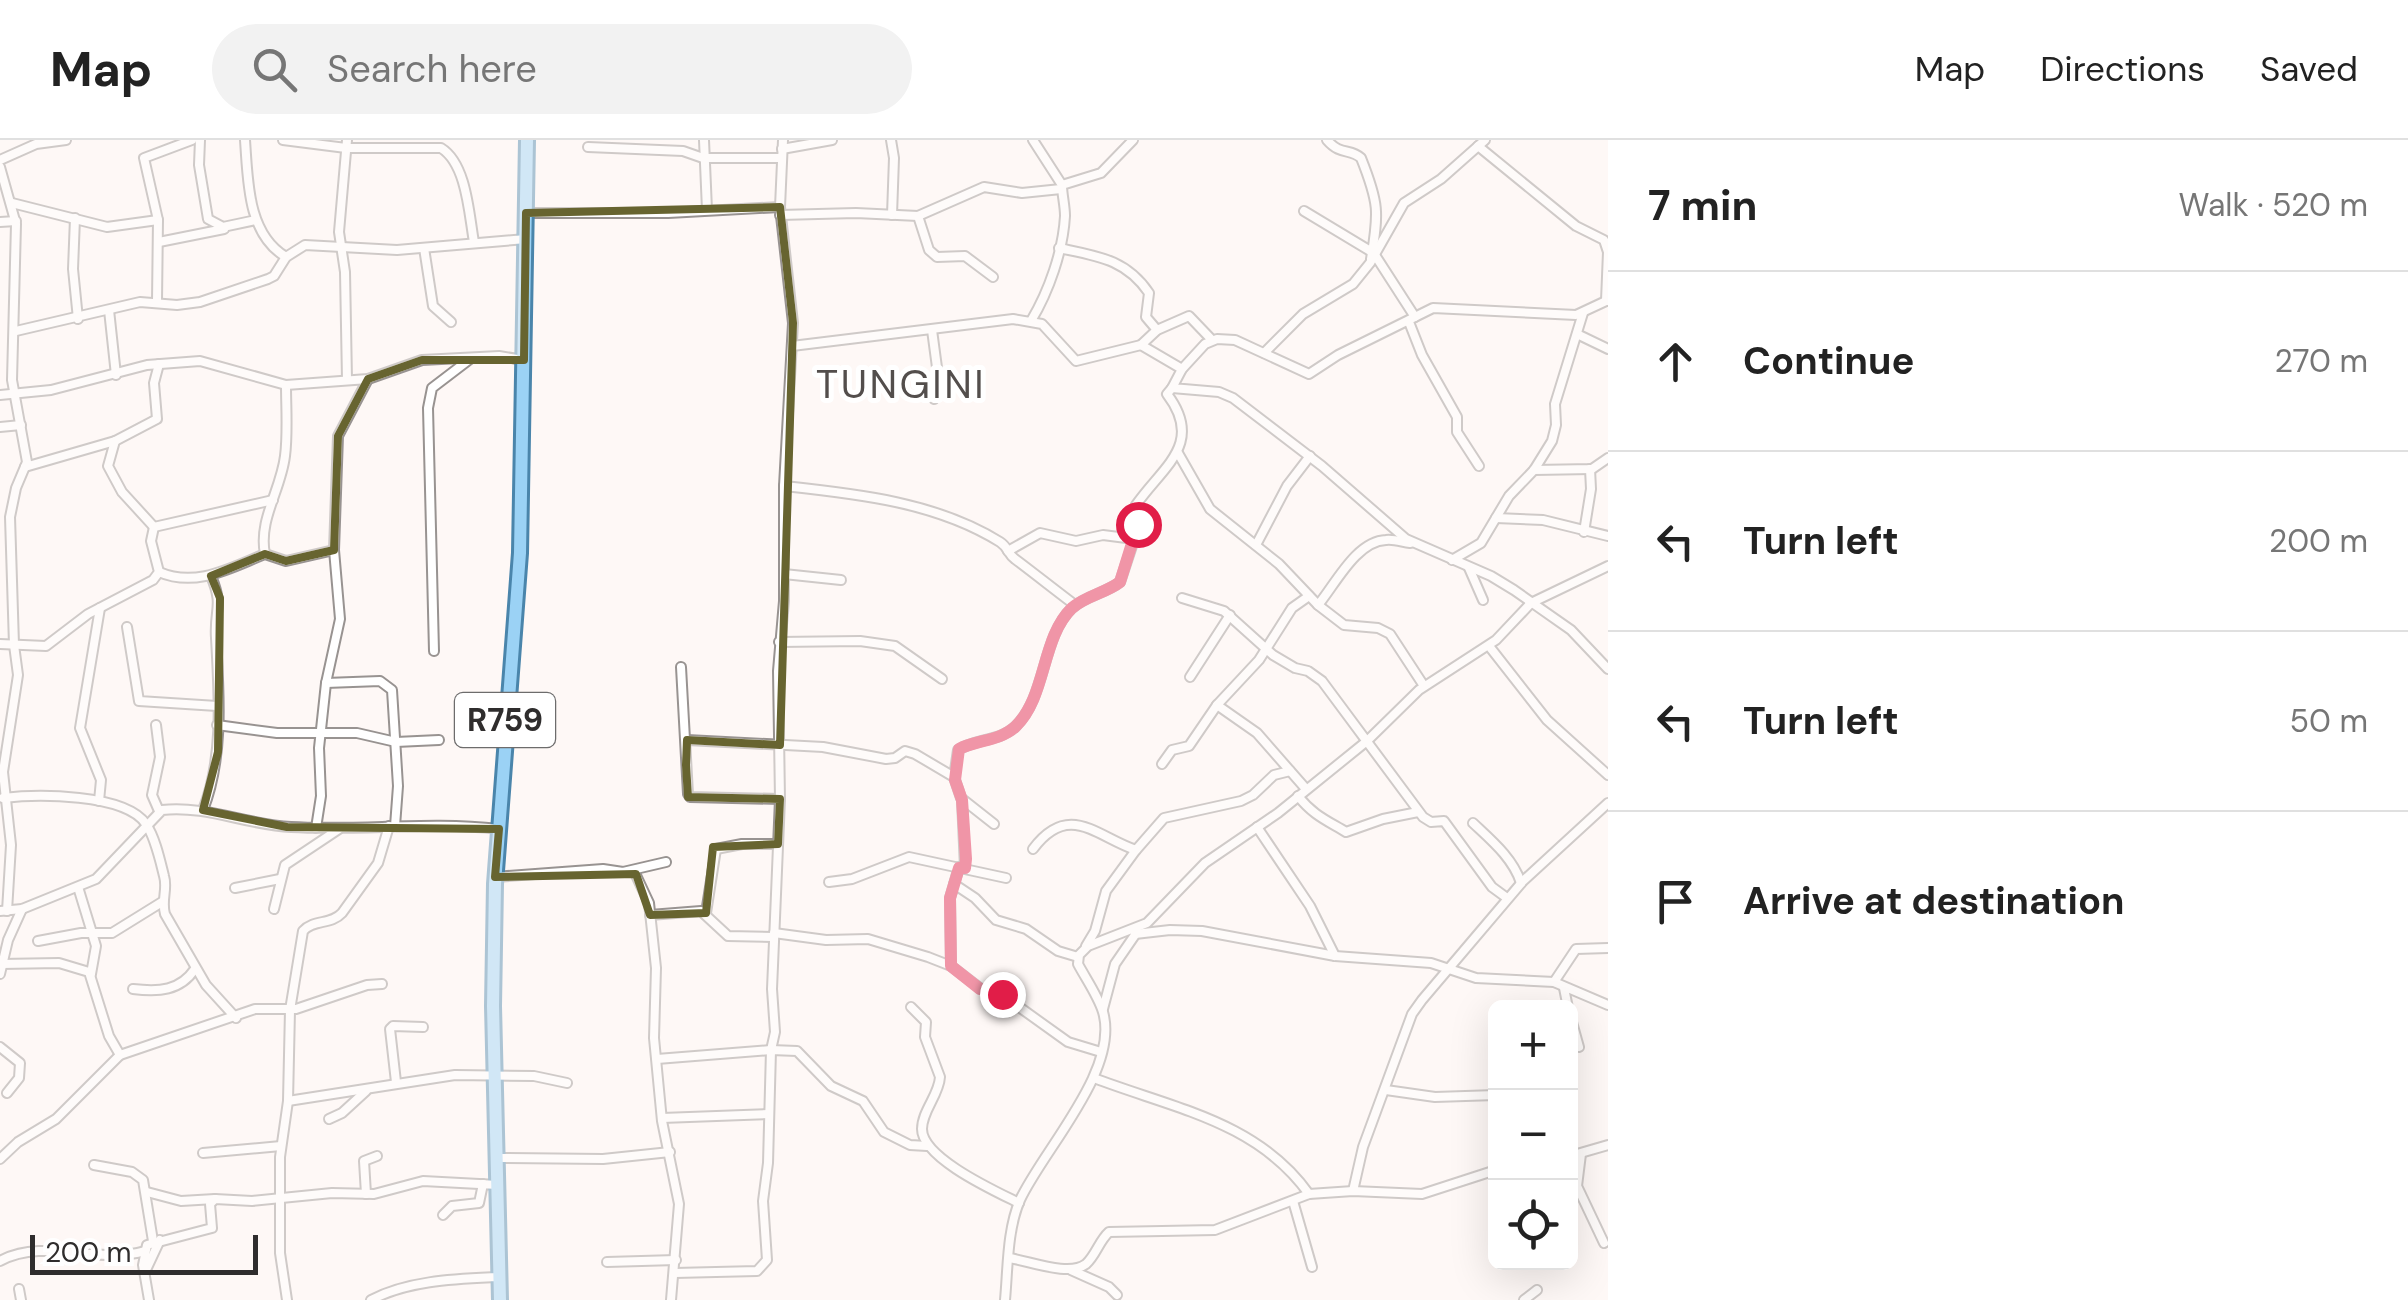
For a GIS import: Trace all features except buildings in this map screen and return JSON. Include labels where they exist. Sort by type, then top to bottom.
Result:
[{"type":"main road","name":"R759","points":[[500,1300],[495,876],[520,553],[527,140]]},
{"type":"street","points":[[66,140],[27,144],[0,163],[16,221],[13,358],[27,457],[10,518],[18,675],[2,772],[2,798],[11,845],[3,911],[78,888],[104,872],[159,811],[202,810],[250,822],[316,828],[449,824],[499,830]]},
{"type":"street","points":[[157,301],[158,220],[144,158],[196,140],[208,219],[222,227],[240,226]]},
{"type":"street","points":[[246,140],[248,188],[256,220],[276,250],[286,256]]},
{"type":"street","points":[[282,140],[442,144],[456,166],[474,242]]},
{"type":"street","points":[[704,140],[707,210]]},
{"type":"street","points":[[588,147],[632,144],[704,158],[832,140]]},
{"type":"street","points":[[891,140],[892,215]]},
{"type":"street","points":[[1031,321],[1050,283],[1064,221],[1062,187],[1033,140]]},
{"type":"street","points":[[526,213],[707,210],[918,216],[984,187],[1022,193],[1062,187],[1101,173],[1133,140]]},
{"type":"street","points":[[1327,140],[1337,151],[1361,158],[1378,208],[1372,257]]},
{"type":"street","points":[[1177,388],[1182,369],[1212,340],[1235,340],[1310,374],[1338,355],[1439,307],[1576,316],[1607,300],[1608,247],[1604,240],[1576,226],[1481,143],[1441,179],[1404,203],[1353,284],[1304,314],[1264,352]]},
{"type":"street","points":[[346,380],[345,272],[339,232],[347,144]]},
{"type":"street","points":[[675,1273],[748,1271],[765,1266],[768,1247],[763,1201],[771,1050],[776,1024],[772,989],[780,800],[779,642],[793,323],[780,211],[782,149]]},
{"type":"street","points":[[12,203],[107,226],[158,220]]},
{"type":"street","points":[[1304,210],[1372,257],[1412,320],[1422,355],[1457,417],[1457,432],[1479,466]]},
{"type":"street","points":[[918,216],[929,250],[937,257],[965,256],[993,277]]},
{"type":"street","points":[[76,218],[73,269],[78,318]]},
{"type":"street","points":[[160,242],[256,220]]},
{"type":"street","points":[[0,222],[16,221]]},
{"type":"street","points":[[16,331],[157,301],[177,305],[200,302],[274,276],[286,256],[305,245],[424,248],[526,239]]},
{"type":"street","points":[[424,248],[433,306],[451,322]]},
{"type":"street","points":[[1059,248],[1125,266],[1150,292],[1146,317],[1157,330]]},
{"type":"street","points":[[109,310],[116,374]]},
{"type":"street","points":[[1452,560],[1478,548],[1509,496],[1534,470],[1554,436],[1555,404],[1583,313]]},
{"type":"street","points":[[792,346],[1005,319],[1044,326],[1076,361],[1141,344],[1157,330],[1190,316],[1212,340]]},
{"type":"street","points":[[932,330],[938,376],[934,399]]},
{"type":"street","points":[[1577,334],[1608,350]]},
{"type":"street","points":[[1141,344],[1182,369]]},
{"type":"street","points":[[434,651],[428,408],[432,388],[474,356]]},
{"type":"street","points":[[0,395],[16,396],[158,364],[200,360],[286,385],[368,379],[422,360],[499,356],[524,360]]},
{"type":"street","points":[[0,357],[13,358]]},
{"type":"street","points":[[25,467],[115,441],[157,419],[154,383],[158,364]]},
{"type":"street","points":[[316,828],[326,683],[340,619],[334,550],[338,436],[368,379]]},
{"type":"street","points":[[265,554],[266,518],[285,454],[286,385]]},
{"type":"street","points":[[951,966],[950,898],[962,868],[962,800],[954,776],[959,748],[1007,733],[1018,724],[1042,678],[1062,622],[1075,606],[1120,582],[1138,528],[1136,505],[1178,453],[1182,440],[1178,410],[1167,394],[1177,388],[1219,392],[1233,398],[1310,456],[1413,543],[1492,576],[1571,630],[1608,669]]},
{"type":"street","points":[[0,427],[21,425]]},
{"type":"street","points":[[115,441],[108,466],[112,478],[154,527]]},
{"type":"street","points":[[1178,453],[1208,506],[1348,627],[1384,630],[1409,658],[1424,686]]},
{"type":"street","points":[[1256,545],[1288,486],[1310,456]]},
{"type":"street","points":[[1534,470],[1590,469],[1608,458]]},
{"type":"street","points":[[1584,532],[1592,489],[1590,469]]},
{"type":"street","points":[[784,486],[836,491],[927,509],[1005,544],[1012,557],[1075,606]]},
{"type":"street","points":[[154,527],[273,500]]},
{"type":"street","points":[[1496,518],[1543,520],[1608,536]]},
{"type":"street","points":[[154,527],[151,542],[159,572]]},
{"type":"street","points":[[1008,550],[1040,534],[1076,542],[1103,535],[1134,539]]},
{"type":"street","points":[[1318,605],[1353,560],[1369,547],[1387,540],[1413,543]]},
{"type":"street","points":[[159,572],[178,580],[211,576],[265,554],[286,561],[334,550]]},
{"type":"street","points":[[1468,566],[1482,600]]},
{"type":"street","points":[[1103,1010],[1114,964],[1137,931],[1158,914],[1194,872],[1367,741],[1424,686],[1489,646],[1530,603],[1608,566]]},
{"type":"street","points":[[0,644],[46,646],[100,607],[143,586],[159,572]]},
{"type":"street","points":[[784,574],[841,580]]},
{"type":"street","points":[[202,810],[213,782],[218,752],[216,626],[220,600],[211,576]]},
{"type":"street","points":[[1162,764],[1172,750],[1189,746],[1217,705],[1266,650],[1292,608],[1309,596]]},
{"type":"street","points":[[1182,598],[1230,615],[1266,650],[1322,681],[1418,812],[1428,821],[1444,821],[1492,888],[1508,898]]},
{"type":"street","points":[[99,802],[101,780],[80,728],[100,607]]},
{"type":"street","points":[[1190,677],[1230,615]]},
{"type":"street","points":[[128,627],[138,701],[217,706]]},
{"type":"street","points":[[779,642],[860,641],[895,646],[942,679]]},
{"type":"street","points":[[1489,646],[1547,720],[1608,775]]},
{"type":"street","points":[[681,667],[690,797],[780,800]]},
{"type":"street","points":[[288,1300],[280,1254],[281,1146],[288,1101],[290,1010],[303,931],[312,924],[335,921],[353,900],[378,863],[392,826],[396,742],[394,698],[388,684],[326,683]]},
{"type":"street","points":[[1217,705],[1257,733],[1290,771],[1317,817],[1346,832],[1418,812]]},
{"type":"street","points":[[0,708],[11,706]]},
{"type":"street","points":[[156,725],[160,757],[152,795],[159,811]]},
{"type":"street","points":[[218,725],[242,730],[356,733],[396,742],[439,740]]},
{"type":"street","points":[[687,740],[839,748],[886,759],[908,752],[954,776]]},
{"type":"street","points":[[1081,953],[1095,930],[1106,891],[1164,818],[1240,802],[1254,795],[1274,775],[1290,771]]},
{"type":"street","points":[[2,798],[51,794],[99,802],[129,812],[146,824],[166,881],[162,902],[179,942],[195,969],[236,1018]]},
{"type":"street","points":[[962,800],[994,824]]},
{"type":"street","points":[[1353,1191],[1363,1147],[1412,1014],[1446,968],[1520,883],[1608,803]]},
{"type":"street","points":[[1473,823],[1517,872],[1520,883]]},
{"type":"street","points":[[1033,849],[1053,830],[1069,824],[1085,826],[1136,850]]},
{"type":"street","points":[[1257,828],[1310,906],[1335,956]]},
{"type":"street","points":[[274,909],[285,865],[338,829]]},
{"type":"street","points":[[706,913],[716,849],[778,844]]},
{"type":"street","points":[[829,882],[852,879],[909,857],[1006,878]]},
{"type":"street","points":[[495,876],[634,871],[666,862]]},
{"type":"street","points":[[634,871],[646,894],[650,916],[656,968],[654,1038],[662,1118],[679,1204],[672,1300]]},
{"type":"street","points":[[1517,872],[1531,873]]},
{"type":"street","points":[[235,888],[280,879]]},
{"type":"street","points":[[954,884],[978,900],[996,920],[1026,928],[1058,951],[1081,953],[1137,931],[1202,931],[1335,956],[1431,964],[1499,981],[1554,982],[1608,1006]]},
{"type":"street","points":[[78,888],[94,934],[91,974],[102,1018],[120,1054]]},
{"type":"street","points":[[38,941],[118,930],[162,902]]},
{"type":"street","points":[[22,908],[1,964],[58,963],[91,974]]},
{"type":"street","points":[[650,916],[694,910],[706,913],[728,936],[868,939],[951,966],[980,989],[1002,994],[1068,1042],[1101,1052]]},
{"type":"street","points":[[1554,982],[1576,949],[1608,948]]},
{"type":"street","points":[[1005,1300],[1019,1202],[1094,1078],[1101,1052],[1103,1010],[1081,953]]},
{"type":"street","points":[[133,989],[164,990],[182,983],[195,969]]},
{"type":"street","points":[[1,1155],[56,1118],[120,1054],[259,1009],[290,1010],[367,985],[382,984]]},
{"type":"street","points":[[1564,988],[1566,1000]]},
{"type":"street","points":[[911,1007],[926,1022],[929,1052],[940,1077],[922,1127],[927,1146],[948,1164],[1019,1202]]},
{"type":"street","points":[[396,1082],[390,1029],[423,1027]]},
{"type":"street","points":[[0,1047],[20,1063],[19,1078],[7,1093]]},
{"type":"street","points":[[658,1059],[771,1050],[799,1052],[831,1086],[863,1100],[884,1132],[910,1145],[927,1146]]},
{"type":"street","points":[[288,1101],[396,1082],[496,1074],[554,1078],[567,1083]]},
{"type":"street","points":[[1094,1078],[1208,1117],[1283,1160],[1309,1194]]},
{"type":"street","points":[[330,1119],[366,1090]]},
{"type":"street","points":[[1386,1090],[1435,1097],[1488,1095]]},
{"type":"street","points":[[662,1118],[769,1114]]},
{"type":"street","points":[[1578,1154],[1608,1145]]},
{"type":"street","points":[[203,1153],[281,1146]]},
{"type":"street","points":[[498,1158],[603,1158],[670,1152]]},
{"type":"street","points":[[366,1194],[364,1161],[377,1156]]},
{"type":"street","points":[[94,1166],[132,1172],[143,1180],[156,1241],[145,1273]]},
{"type":"street","points":[[1072,1270],[1090,1260],[1109,1232],[1215,1230],[1309,1194],[1422,1194],[1488,1173]]},
{"type":"street","points":[[1577,1180],[1604,1243]]},
{"type":"street","points":[[147,1192],[180,1201],[366,1194],[423,1181],[498,1185]]},
{"type":"street","points":[[443,1215],[456,1204],[480,1202],[482,1184]]},
{"type":"street","points":[[0,1261],[17,1253],[144,1251],[156,1241],[212,1228],[210,1206],[215,1199]]},
{"type":"street","points":[[1293,1201],[1312,1268]]},
{"type":"street","points":[[144,1251],[149,1300]]},
{"type":"street","points":[[1009,1258],[1072,1270],[1117,1295]]},
{"type":"street","points":[[607,1262],[676,1260]]},
{"type":"street","points":[[371,1300],[417,1284],[499,1276]]},
{"type":"street","points":[[20,1289],[21,1300]]},
{"type":"street","points":[[1524,1300],[1537,1290]]},
{"type":"highlighted area","points":[[780,207],[793,323],[780,745],[687,740],[686,765],[688,797],[780,799],[778,844],[713,847],[706,913],[650,915],[636,874],[495,877],[499,829],[287,827],[203,810],[218,752],[220,598],[211,576],[265,554],[286,561],[334,550],[338,436],[368,379],[422,360],[524,360],[526,213]]},
{"type":"district","name":"TUNGINI","points":[[901,384]]},
{"type":"route","points":[[1002,994],[980,989],[951,966],[950,898],[959,868],[965,868],[966,859],[962,800],[954,772],[959,749],[1007,733],[1018,724],[1042,678],[1062,622],[1075,606],[1120,582],[1138,524]]}]
